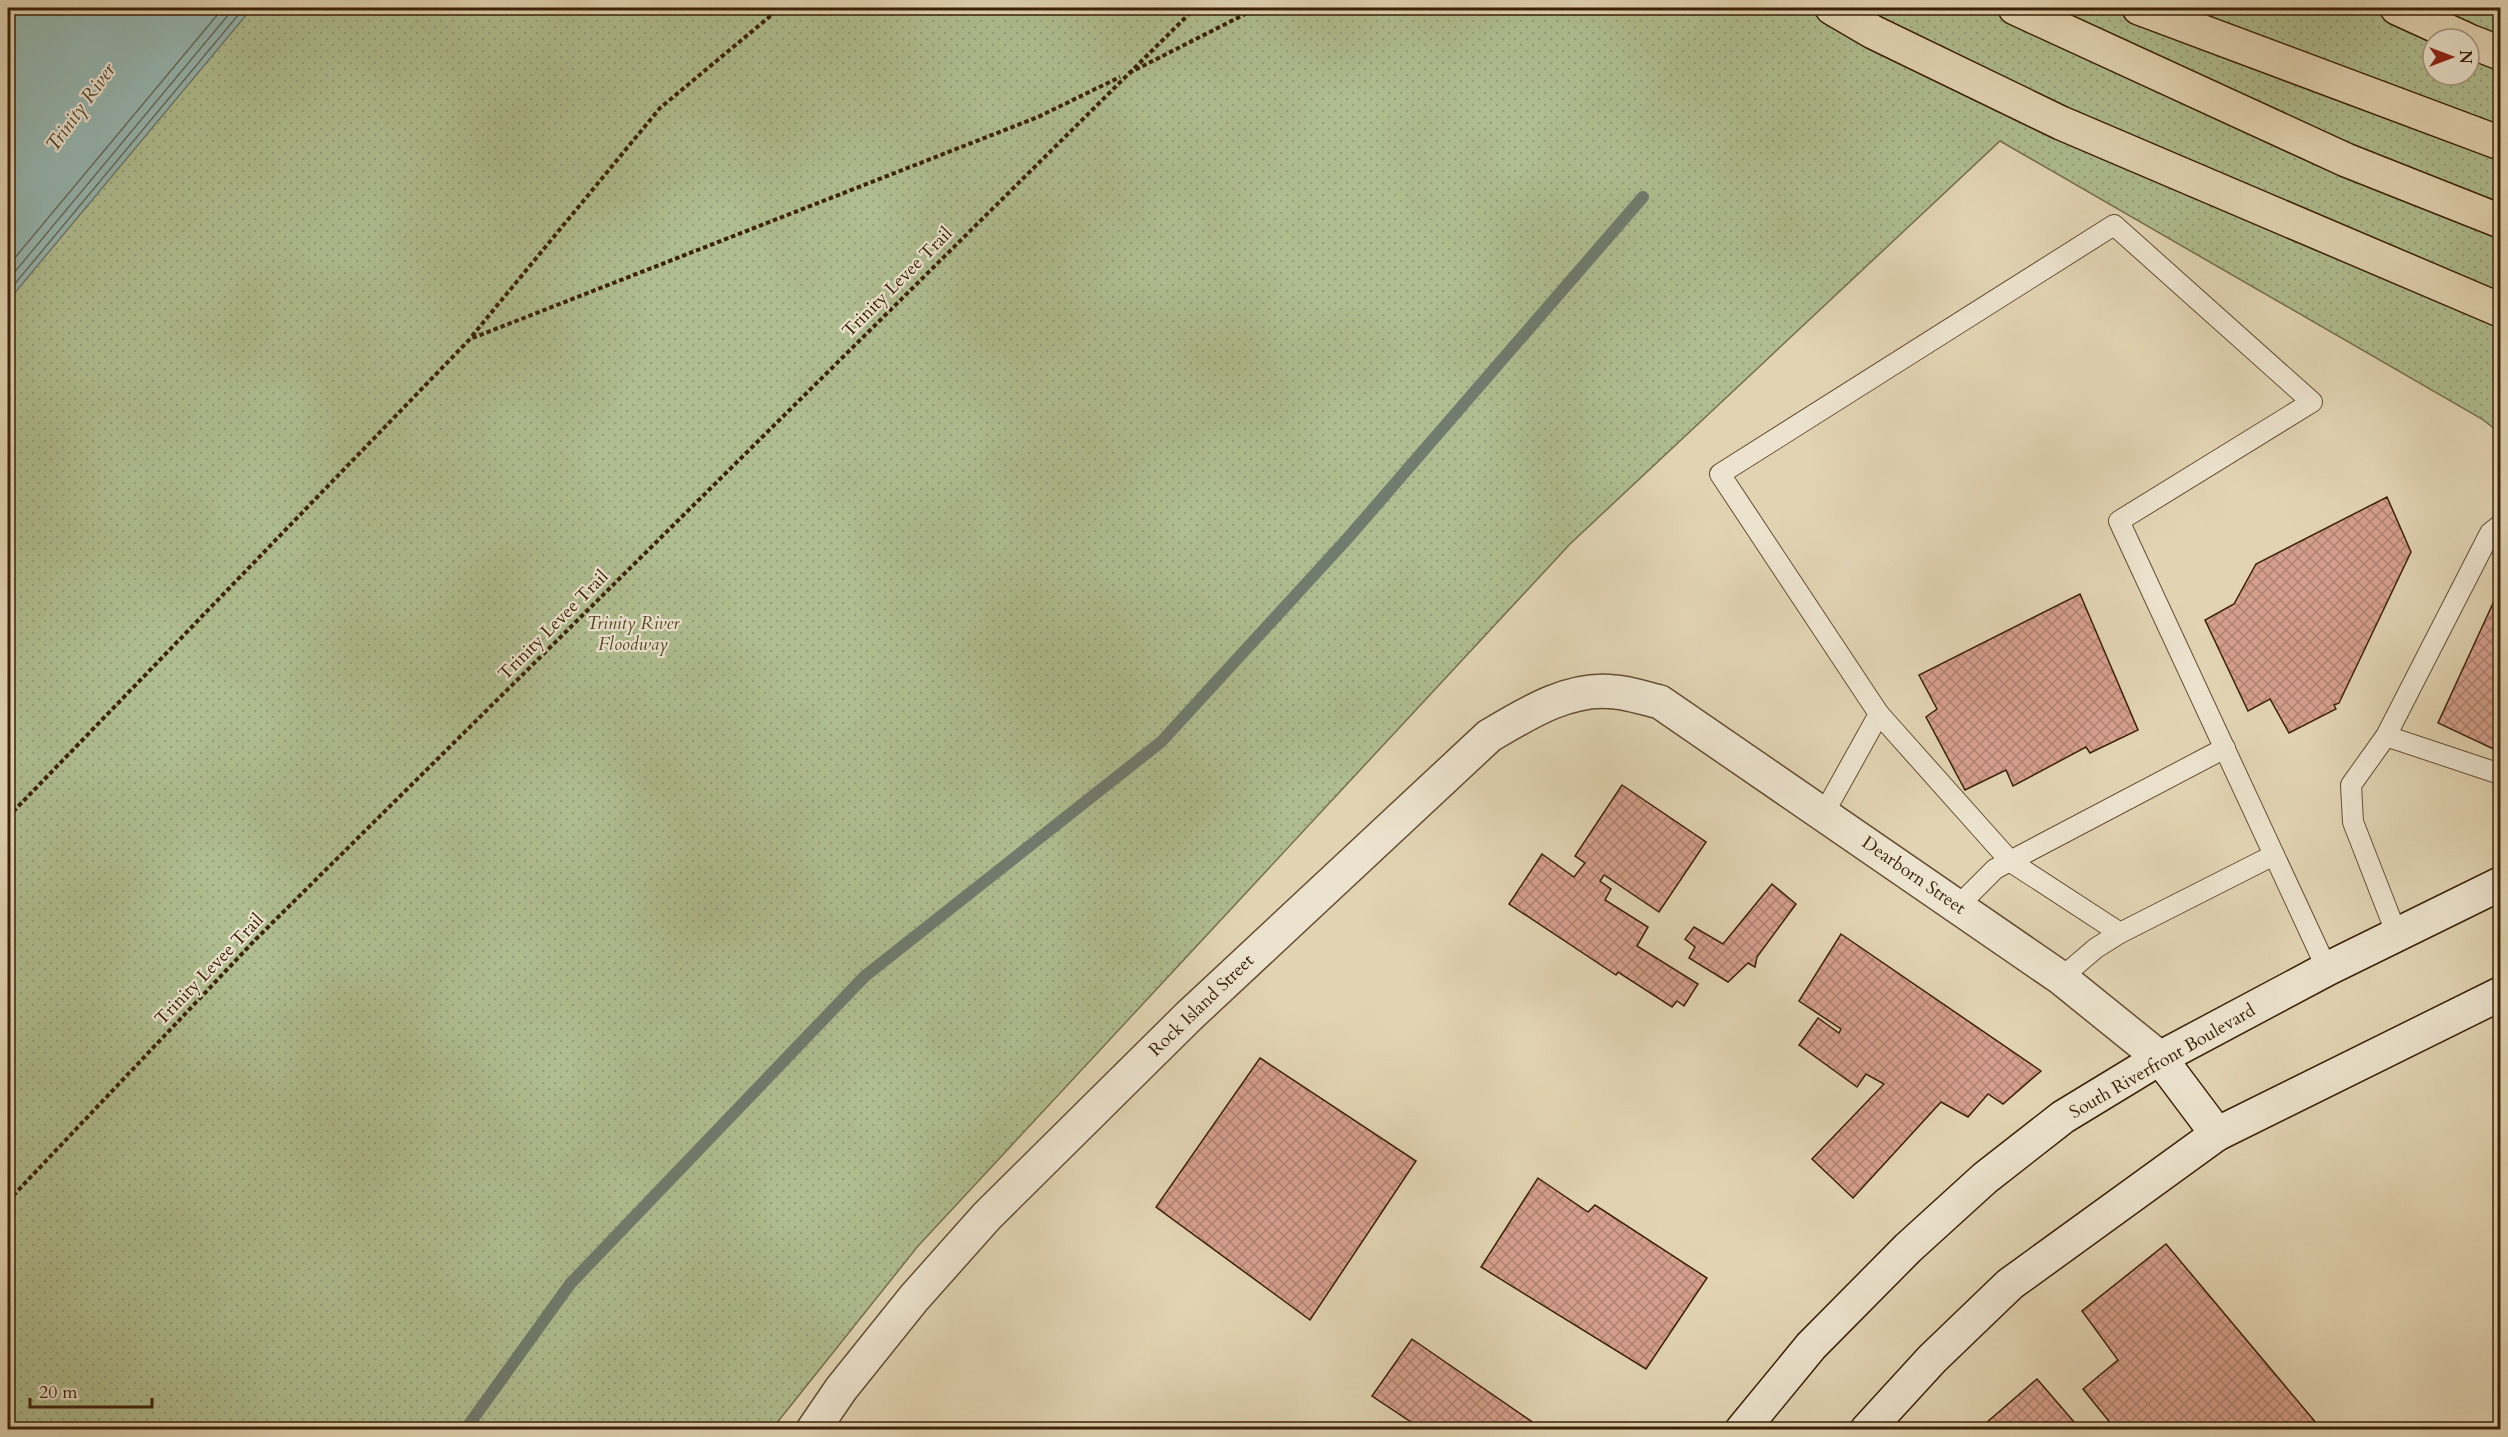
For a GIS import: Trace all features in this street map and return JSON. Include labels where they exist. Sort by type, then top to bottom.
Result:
[{"type":"highway","points":[[1832,8],[1873,32],[2050,118],[2500,310]]},
{"type":"highway","points":[[2015,8],[2346,160],[2500,221]]},
{"type":"highway","points":[[2139,8],[2500,143]]},
{"type":"highway","points":[[2397,8],[2439,27]]},
{"type":"highway","points":[[2481,46],[2500,53]]},
{"type":"main road","name":"Rock Island Street","points":[[813,1430],[841,1389],[914,1298],[987,1216],[1197,1008],[1489,735],[1533,709],[1576,695],[1613,691],[1660,702]]},
{"type":"main road","name":"Dearborn Street","points":[[1660,702],[2061,978],[2160,1058],[2217,1134]]},
{"type":"main road","name":"South Riverfront Boulevard","points":[[1742,1430],[1811,1346],[1908,1248],[1985,1178],[2063,1118],[2160,1058],[2327,969],[2500,884]]},
{"type":"main road","points":[[1867,1430],[1932,1359],[2010,1284],[2217,1134],[2500,994]]},
{"type":"lane","points":[[2120,933],[2011,861],[1879,714],[1720,474],[2114,225],[2312,402],[2119,521],[2327,969]]},
{"type":"lane","points":[[2397,935],[2353,822],[2351,785],[2386,735],[2490,533],[2500,525]]},
{"type":"lane","points":[[1824,813],[1879,714]]},
{"type":"lane","points":[[2386,735],[2500,774]]},
{"type":"lane","points":[[1958,906],[1995,869],[2225,748]]},
{"type":"lane","points":[[2061,978],[2096,948],[2120,933],[2274,855]]},
{"type":"path","name":"Trinity Levee Trail","points":[[8,817],[470,339],[660,108],[780,8]]},
{"type":"path","points":[[1124,75],[1195,8]]},
{"type":"path","name":"Trinity Levee Trail","points":[[470,339],[1038,117],[1257,8]]},
{"type":"path","name":"Trinity Levee Trail","points":[[8,1201],[256,939],[1124,75]]},
{"type":"green space","name":"Trinity River Floodway","points":[[8,8],[2500,8],[2500,433],[2482,419],[2000,141],[1570,544],[918,1246],[772,1429],[8,1429]]},
{"type":"water","name":"Trinity River","points":[[8,8],[252,8],[8,301]]},
{"type":"building","points":[[2387,497],[2411,552],[2339,703],[2334,705],[2336,709],[2289,733],[2270,699],[2248,711],[2205,620],[2234,604],[2256,564]]},
{"type":"building","points":[[2500,588],[2500,752],[2438,723]]},
{"type":"building","points":[[2080,594],[2138,730],[2090,753],[2086,747],[2013,786],[2006,770],[1965,790],[1926,717],[1937,709],[1919,675]]},
{"type":"building","points":[[1622,785],[1706,842],[1659,912],[1604,875],[1600,881],[1611,889],[1605,900],[1648,927],[1637,946],[1698,984],[1684,1006],[1677,1001],[1672,1007],[1618,972],[1616,975],[1509,904],[1542,854],[1574,877],[1585,863],[1575,856]]},
{"type":"building","points":[[1772,884],[1796,904],[1757,957],[1755,967],[1748,963],[1728,982],[1689,958],[1695,947],[1685,939],[1694,927],[1723,944]]},
{"type":"building","points":[[1841,934],[2041,1071],[2003,1104],[1988,1094],[1968,1117],[1941,1102],[1853,1198],[1812,1159],[1884,1084],[1866,1074],[1857,1087],[1799,1045],[1818,1018],[1839,1033],[1841,1029],[1799,1001]]},
{"type":"building","points":[[1260,1058],[1416,1161],[1310,1320],[1156,1207]]},
{"type":"building","points":[[1538,1178],[1588,1212],[1595,1205],[1707,1278],[1646,1369],[1481,1267]]},
{"type":"building","points":[[2166,1244],[2322,1430],[2116,1430],[2083,1389],[2118,1360],[2082,1311]]},
{"type":"building","points":[[1412,1339],[1544,1430],[1423,1430],[1372,1396]]},
{"type":"building","points":[[2037,1379],[2081,1430],[1978,1430]]},
{"type":"waterway","points":[[465,1430],[570,1284],[865,976],[1161,742],[1347,539],[1643,197]]}]
